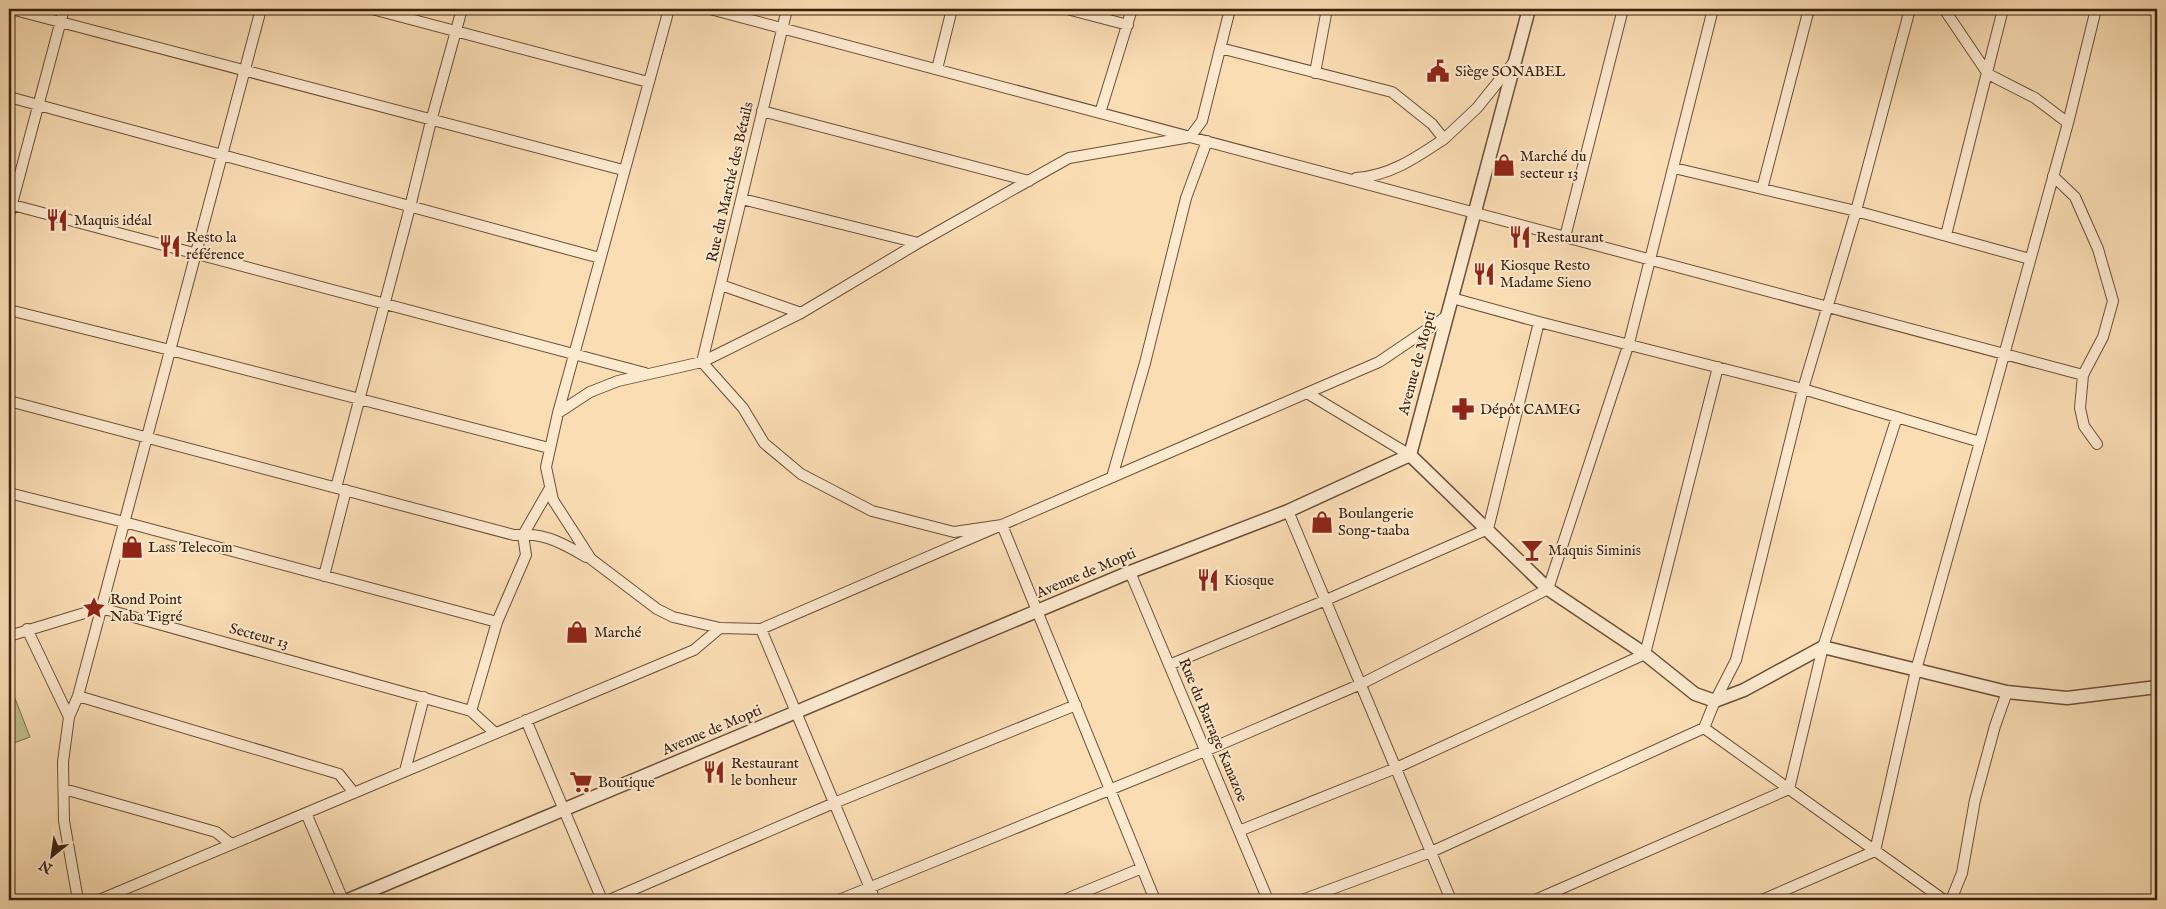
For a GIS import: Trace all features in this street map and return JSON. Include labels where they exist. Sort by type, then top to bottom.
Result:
[{"type":"street","points":[[11,9],[431,121],[624,170]]},
{"type":"street","points":[[9,215],[10,204],[64,9]]},
{"type":"street","points":[[78,900],[64,821],[64,762],[69,717],[78,696],[261,9]]},
{"type":"street","points":[[372,9],[648,82]]},
{"type":"street","points":[[324,576],[360,400],[431,121],[462,9]]},
{"type":"street","points":[[591,559],[558,512],[553,500],[546,467],[573,354],[669,9]]},
{"type":"street","points":[[710,9],[2083,375]]},
{"type":"street","name":"Rue du Marché des Bétails","points":[[702,362],[787,9]]},
{"type":"street","points":[[937,70],[952,9]]},
{"type":"street","points":[[1067,9],[1128,25]]},
{"type":"street","points":[[1100,113],[1132,9]]},
{"type":"street","points":[[558,413],[590,392],[618,381],[702,362],[801,312],[918,243],[1069,158],[1190,137],[1202,120],[1230,9]]},
{"type":"street","points":[[1314,73],[1327,9]]},
{"type":"street","name":"Avenue de Mopti","points":[[348,900],[1130,572],[1288,511],[1410,455],[1529,9]]},
{"type":"street","points":[[1565,237],[1582,162],[1623,9]]},
{"type":"street","points":[[839,900],[1361,684],[1548,589],[1629,343],[1714,9]]},
{"type":"street","points":[[1762,189],[1809,9]]},
{"type":"street","points":[[1302,900],[1431,852],[1704,728],[1715,701],[1736,660],[1803,390],[1856,211],[1910,9]]},
{"type":"street","points":[[1944,9],[1988,74],[2035,98],[2068,124]]},
{"type":"street","points":[[1946,235],[2003,9]]},
{"type":"street","points":[[1875,851],[1916,670],[2068,124],[2096,9]]},
{"type":"street","points":[[1220,48],[1392,92],[1432,124],[1444,139]]},
{"type":"street","points":[[1348,179],[1370,177],[1409,163],[1444,139],[1477,108],[1515,61]]},
{"type":"street","points":[[9,97],[600,258]]},
{"type":"street","points":[[762,111],[1029,181]]},
{"type":"street","points":[[1112,477],[1145,363],[1186,198],[1207,141]]},
{"type":"street","points":[[1674,168],[1856,211],[2030,259]]},
{"type":"street","points":[[2053,176],[2074,197],[2098,249],[2113,301],[2103,337],[2083,375],[2080,408],[2084,426],[2097,444]]},
{"type":"street","points":[[742,199],[918,243]]},
{"type":"street","points":[[10,204],[648,374]]},
{"type":"street","points":[[721,285],[801,312]]},
{"type":"street","points":[[1452,298],[1803,390],[1980,442]]},
{"type":"street","points":[[9,310],[549,448]]},
{"type":"street","points":[[9,401],[523,536],[545,538],[568,545],[591,559],[657,609],[674,617],[720,628],[761,629],[1379,362],[1447,316]]},
{"type":"street","points":[[1488,529],[1540,322]]},
{"type":"street","points":[[702,362],[742,408],[764,443],[801,474],[881,514],[954,532],[1002,525]]},
{"type":"street","points":[[1646,654],[1718,367]]},
{"type":"street","points":[[1307,393],[1410,455],[1548,589],[1646,654],[1695,694],[1715,701],[1744,690],[1823,647],[2007,692],[2067,698],[2157,687]]},
{"type":"street","points":[[1789,789],[1823,647],[1897,417]]},
{"type":"street","points":[[470,711],[497,622],[526,555],[523,536],[550,488]]},
{"type":"street","points":[[9,493],[497,622]]},
{"type":"street","points":[[1288,511],[1451,900]]},
{"type":"street","points":[[1002,525],[1155,900]]},
{"type":"street","points":[[1169,664],[1326,600],[1488,529]]},
{"type":"street","name":"Rue du Barrage Kanazoe","points":[[1130,572],[1268,900]]},
{"type":"street","points":[[9,636],[101,608]]},
{"type":"street","name":"Secteur 13","points":[[101,608],[424,696],[470,711],[495,734]]},
{"type":"street","points":[[99,900],[694,650],[720,628]]},
{"type":"street","points":[[27,629],[69,717]]},
{"type":"street","points":[[761,629],[875,900]]},
{"type":"street","points":[[1239,831],[1396,768],[1646,654]]},
{"type":"street","points":[[1952,900],[1962,873],[1975,800],[1994,726],[2007,692]]},
{"type":"street","points":[[78,696],[339,774],[354,793]]},
{"type":"street","points":[[405,771],[424,696]]},
{"type":"street","points":[[609,900],[834,803],[1076,705]]},
{"type":"street","points":[[526,720],[602,900]]},
{"type":"street","points":[[1704,728],[1944,900]]},
{"type":"street","points":[[64,789],[216,832],[232,844]]},
{"type":"street","points":[[1535,900],[1789,789]]},
{"type":"street","points":[[306,813],[343,900]]},
{"type":"street","points":[[1762,900],[1875,851]]},
{"type":"street","points":[[1064,900],[1142,868]]},
{"type":"green space","points":[[9,683],[30,737],[9,745]]},
{"type":"place","name":"Siège SONABEL","points":[[1438,71]]},
{"type":"place","name":"Marché du secteur 13","points":[[1504,165]]},
{"type":"place","name":"Maquis idéal","points":[[57,220]]},
{"type":"place","name":"Restaurant","points":[[1520,237]]},
{"type":"place","name":"Resto la référence","points":[[170,246]]},
{"type":"place","name":"Kiosque Resto Madame Sieno","points":[[1484,274]]},
{"type":"place","name":"Dépôt CAMEG","points":[[1463,409]]},
{"type":"place","name":"Boulangerie Song-taaba","points":[[1322,522]]},
{"type":"place","name":"Lass Telecom","points":[[132,547]]},
{"type":"place","name":"Maquis Siminis","points":[[1532,550]]},
{"type":"place","name":"Kiosque","points":[[1208,580]]},
{"type":"place","name":"Rond Point Naba Tigré","points":[[94,608]]},
{"type":"place","name":"Marché","points":[[577,632]]},
{"type":"place","name":"Restaurant le bonheur","points":[[714,772]]},
{"type":"place","name":"Boutique","points":[[581,782]]}]
